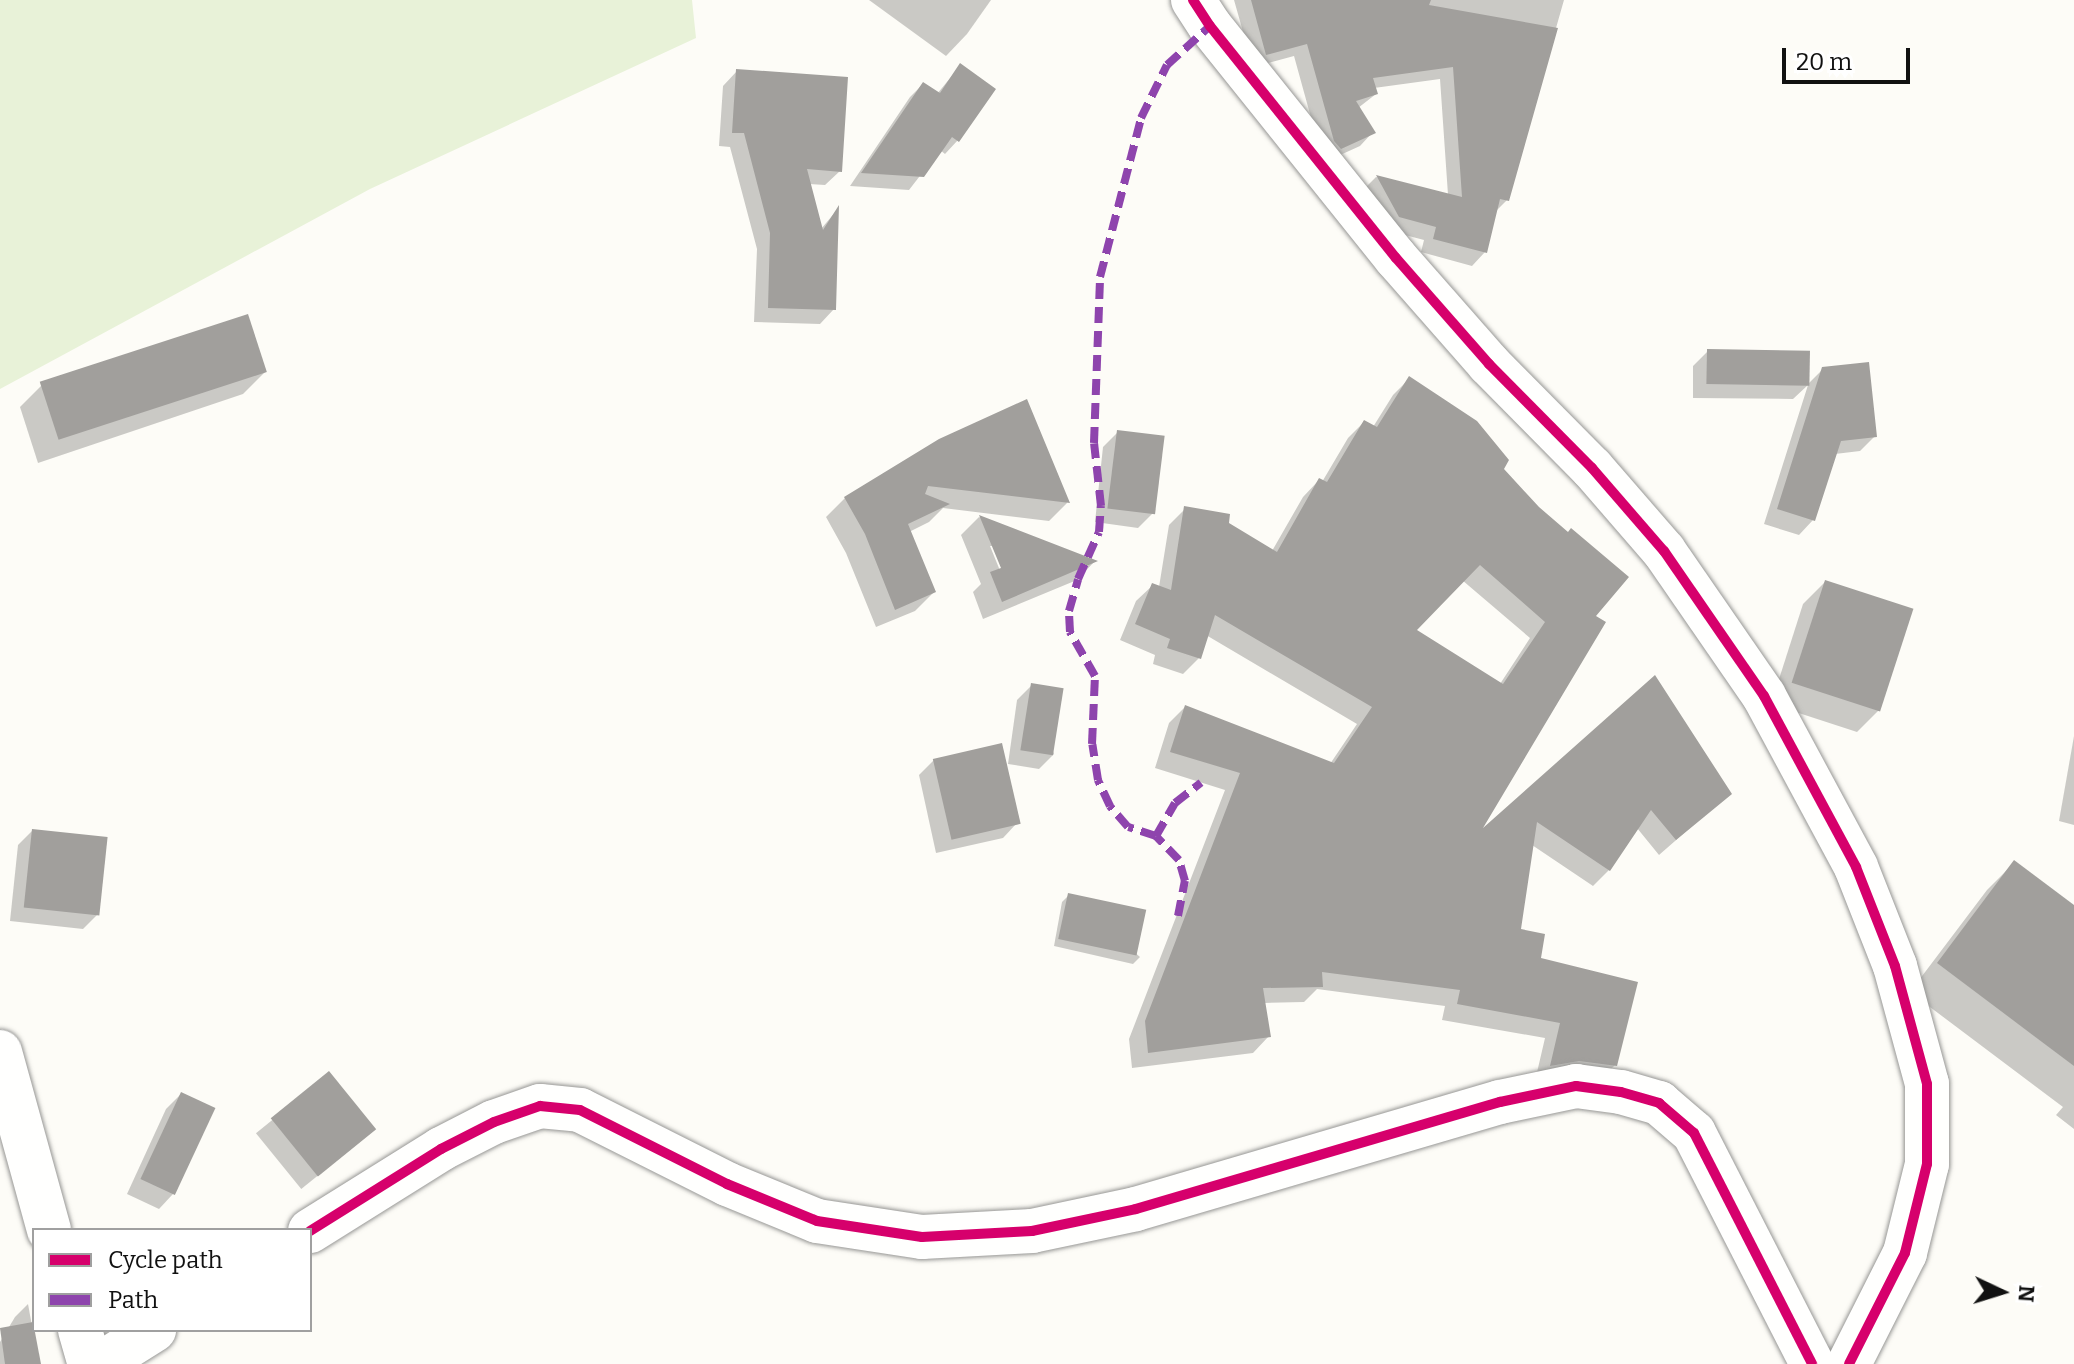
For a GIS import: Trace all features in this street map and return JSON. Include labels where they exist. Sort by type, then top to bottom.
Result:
[{"type":"street","points":[[1193,0],[1396,258],[1489,364],[1592,468],[1664,551],[1764,696],[1856,867],[1895,966],[1927,1084],[1927,1164],[1905,1253],[1849,1364]]},
{"type":"street","points":[[0,1052],[48,1228]]},
{"type":"street","points":[[312,1230],[441,1149],[494,1122],[540,1106],[580,1110],[727,1184],[817,1221],[922,1237],[1032,1231],[1136,1209],[1500,1102],[1576,1086],[1621,1092],[1659,1103],[1694,1133],[1812,1364]]},
{"type":"street","points":[[81,1332],[90,1364]]},
{"type":"street","points":[[100,1364],[151,1332]]},
{"type":"green space","points":[[0,0],[692,0],[696,38],[370,189],[0,389]]},
{"type":"building","points":[[1251,0],[1431,0],[1429,5],[1558,28],[1509,201],[1500,199],[1487,253],[1433,239],[1436,227],[1399,217],[1376,175],[1462,197],[1453,67],[1373,78],[1378,94],[1356,101],[1376,133],[1341,149],[1334,141],[1307,44],[1266,55]]},
{"type":"building","points":[[960,63],[996,89],[959,142],[952,137],[924,177],[861,173],[923,82],[940,93]]},
{"type":"building","points":[[736,69],[848,77],[842,172],[807,169],[823,230],[839,205],[836,310],[768,308],[770,233],[744,133],[732,133]]},
{"type":"building","points":[[248,314],[267,372],[59,440],[40,382]]},
{"type":"building","points":[[1707,349],[1810,351],[1809,386],[1706,384]]},
{"type":"building","points":[[1869,362],[1877,437],[1841,441],[1815,521],[1777,509],[1822,367]]},
{"type":"building","points":[[1409,376],[1477,421],[1509,460],[1504,469],[1539,507],[1568,532],[1571,528],[1629,577],[1596,616],[1606,622],[1483,828],[1655,675],[1732,794],[1676,840],[1651,810],[1610,871],[1537,822],[1521,929],[1545,934],[1541,958],[1638,982],[1617,1066],[1579,1061],[1550,1066],[1560,1023],[1457,1004],[1460,990],[1322,972],[1323,987],[1263,988],[1271,1037],[1148,1053],[1145,1021],[1240,773],[1170,752],[1185,705],[1334,763],[1372,707],[1215,615],[1201,659],[1167,648],[1170,639],[1135,624],[1152,583],[1171,590],[1184,506],[1230,514],[1229,523],[1277,552],[1319,478],[1327,482],[1364,420],[1377,427]],"holes":[[[1480,565],[1545,622],[1503,684],[1417,630]]]},
{"type":"building","points":[[1027,399],[1070,503],[928,486],[925,494],[950,504],[908,524],[936,592],[895,610],[865,534],[844,497],[939,439]]},
{"type":"building","points":[[1117,430],[1165,436],[1155,514],[1107,508]]},
{"type":"building","points":[[979,515],[1098,561],[1002,602],[990,572],[1001,568]]},
{"type":"building","points":[[1825,580],[1913,609],[1880,711],[1792,683]]},
{"type":"building","points":[[1031,683],[1064,688],[1053,755],[1020,750]]},
{"type":"building","points":[[1002,743],[1021,824],[951,840],[933,759]]},
{"type":"building","points":[[32,829],[108,837],[99,916],[24,908]]},
{"type":"building","points":[[2014,860],[2074,905],[2074,1066],[1937,963]]},
{"type":"building","points":[[1068,893],[1146,910],[1136,956],[1058,939]]},
{"type":"building","points":[[329,1071],[376,1129],[318,1176],[271,1118]]},
{"type":"building","points":[[181,1092],[215,1108],[175,1195],[140,1179]]},
{"type":"building","points":[[32,1322],[41,1364],[5,1364],[0,1328]]},
{"type":"marked path","points":[[1178,916],[1185,881],[1179,860],[1156,836],[1128,827],[1110,806],[1098,780],[1092,744],[1095,676],[1070,632],[1069,611],[1078,579],[1099,532],[1101,506],[1094,443],[1100,277],[1141,118],[1167,65],[1210,26]]},
{"type":"marked path","points":[[1156,836],[1175,803],[1201,783]]},
{"type":"cycle path","points":[[1193,0],[1210,26],[1396,258],[1489,364],[1592,468],[1664,551],[1764,696],[1856,867],[1895,966],[1927,1084],[1927,1164],[1905,1253],[1849,1364]]},
{"type":"cycle path","points":[[312,1230],[441,1149],[494,1122],[540,1106],[580,1110],[727,1184],[817,1221],[922,1237],[1032,1231],[1136,1209],[1500,1102],[1576,1086],[1621,1092],[1659,1103],[1694,1133],[1812,1364]]}]
